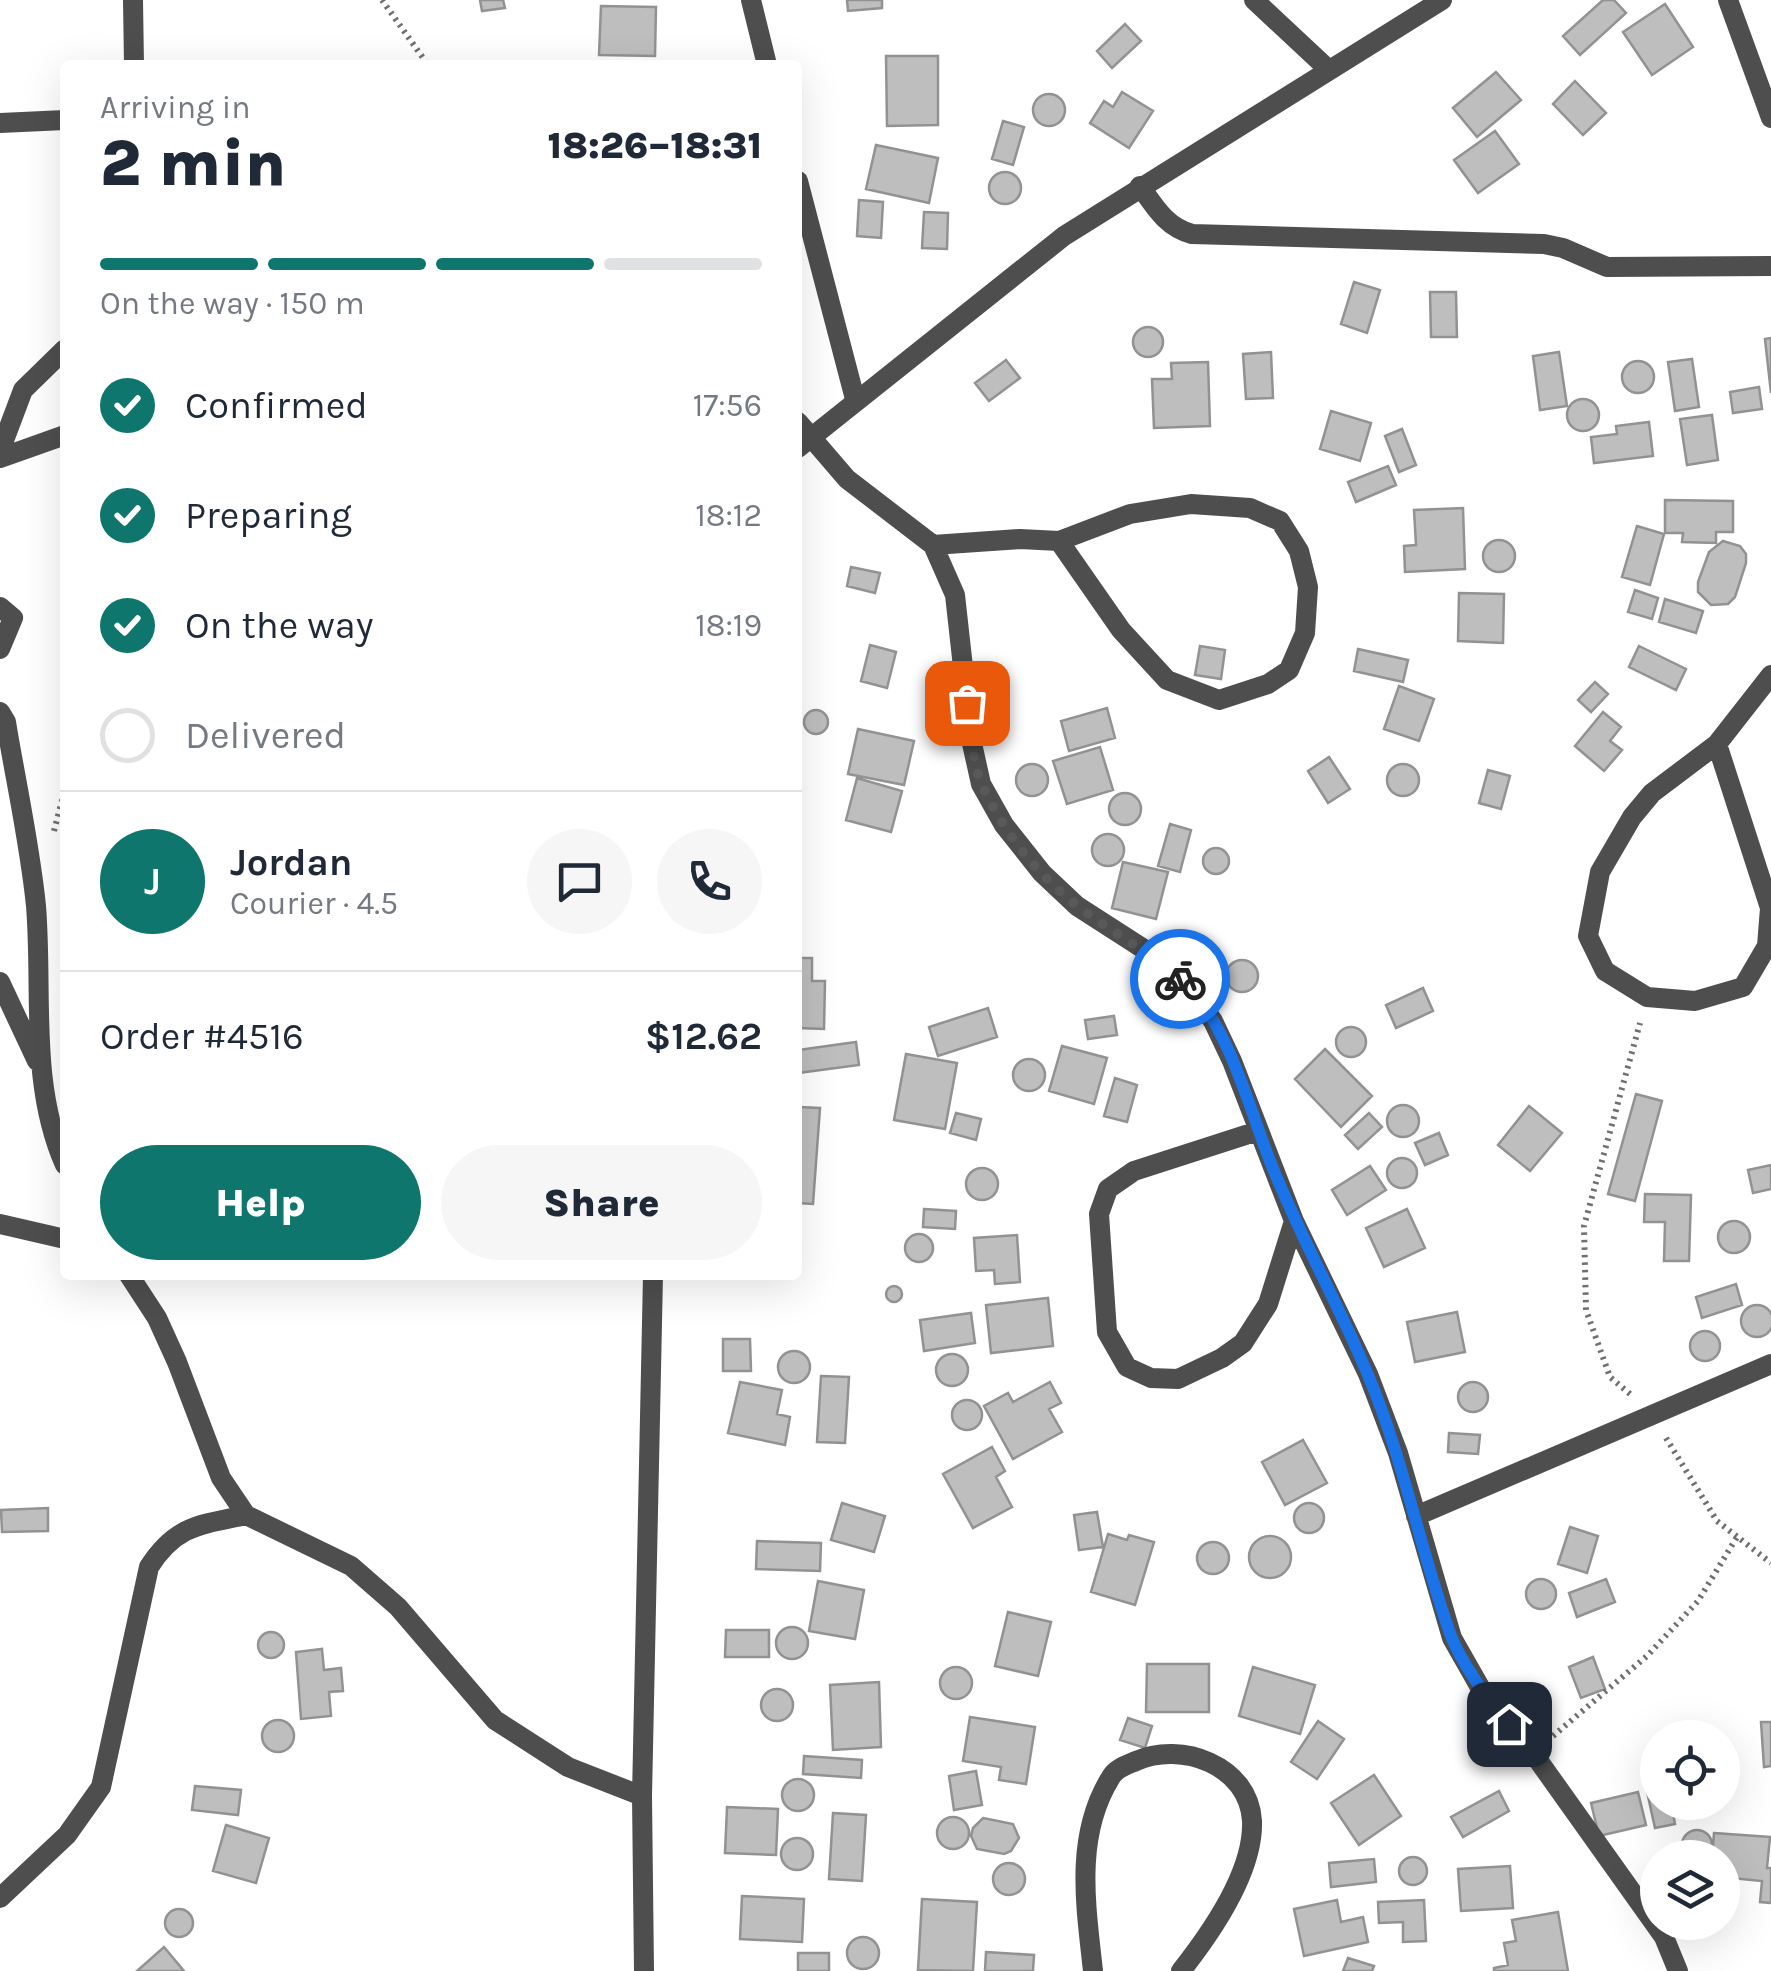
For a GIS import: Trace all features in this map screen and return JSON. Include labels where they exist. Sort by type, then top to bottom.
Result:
[{"type":"street","points":[[134,0],[134,60]]},
{"type":"street","points":[[751,0],[765,60]]},
{"type":"street","points":[[1254,0],[1329,70]]},
{"type":"street","points":[[802,435],[856,399],[1064,236],[1442,0]]},
{"type":"street","points":[[1728,0],[1771,118]]},
{"type":"street","points":[[0,124],[60,120]]},
{"type":"street","points":[[1140,186],[1166,221],[1192,234],[1544,244],[1607,267],[1771,266]]},
{"type":"street","points":[[802,196],[856,399]]},
{"type":"street","points":[[0,454],[23,390],[60,354]]},
{"type":"street","points":[[0,454],[60,436]]},
{"type":"street","points":[[802,437],[848,479],[933,545],[954,595],[971,739],[981,784],[1004,824],[1042,872],[1077,906],[1150,953],[1186,984],[1213,1021],[1294,1221],[1368,1374],[1398,1454],[1452,1638],[1485,1696],[1534,1753],[1664,1937],[1678,1971]]},
{"type":"street","points":[[933,545],[1020,539],[1058,541],[1130,514],[1190,504],[1250,508],[1280,522],[1298,551],[1308,587],[1305,632],[1289,670],[1268,684],[1218,700],[1167,680],[1121,630],[1058,541]]},
{"type":"street","points":[[0,607],[12,618],[0,649]]},
{"type":"street","points":[[1717,744],[1770,908],[1767,946],[1743,988],[1695,1001],[1646,998],[1605,971],[1588,936],[1600,872],[1652,793],[1717,744],[1771,675]]},
{"type":"street","points":[[0,712],[6,722],[36,905],[41,1069],[60,1154]]},
{"type":"street","points":[[0,982],[41,1069]]},
{"type":"street","points":[[1258,1131],[1134,1171],[1108,1190],[1099,1214],[1107,1332],[1127,1367],[1150,1378],[1178,1379],[1243,1343],[1268,1304],[1294,1221]]},
{"type":"street","points":[[0,1224],[60,1238]]},
{"type":"street","points":[[132,1280],[177,1362],[221,1478],[246,1515],[352,1566],[398,1607],[495,1720],[568,1766],[642,1796]]},
{"type":"street","points":[[644,1971],[642,1796],[653,1280]]},
{"type":"street","points":[[1416,1516],[1771,1364]]},
{"type":"street","points":[[0,1898],[67,1835],[101,1787],[149,1567],[165,1542],[195,1526],[246,1515]]},
{"type":"street","points":[[1094,1971],[1084,1855],[1096,1805],[1113,1772],[1151,1754],[1198,1756],[1237,1780],[1252,1820],[1245,1866],[1206,1939],[1180,1971]]},
{"type":"path","points":[[382,0],[424,60]]},
{"type":"path","points":[[1646,998],[1584,1226],[1586,1310],[1610,1377],[1651,1413],[1717,1522],[1771,1563]]},
{"type":"path","points":[[1534,1753],[1647,1656],[1698,1601],[1738,1537]]},
{"type":"building","points":[[480,0],[503,0],[505,8],[482,11]]},
{"type":"building","points":[[847,0],[882,0],[882,8],[848,11]]},
{"type":"building","points":[[1603,0],[1614,0],[1626,13],[1580,55],[1563,36]]},
{"type":"building","points":[[1665,4],[1693,47],[1652,75],[1623,32]]},
{"type":"building","points":[[601,6],[656,7],[655,56],[599,55]]},
{"type":"building","points":[[1125,24],[1141,41],[1112,68],[1097,51]]},
{"type":"building","points":[[886,56],[938,56],[938,125],[887,126]]},
{"type":"building","points":[[1496,72],[1521,100],[1477,137],[1453,108]]},
{"type":"building","points":[[1575,81],[1606,113],[1583,135],[1553,104]]},
{"type":"building","points":[[1122,92],[1153,111],[1129,148],[1090,123],[1104,101],[1113,107]]},
{"type":"building","points":[[1049,94],[1060,99],[1065,110],[1060,121],[1049,126],[1038,121],[1033,110],[1038,99]]},
{"type":"building","points":[[1003,121],[1024,127],[1013,165],[992,159]]},
{"type":"building","points":[[1495,131],[1519,164],[1478,193],[1454,160]]},
{"type":"building","points":[[876,145],[938,158],[929,203],[866,189]]},
{"type":"building","points":[[1005,172],[1016,177],[1021,188],[1016,199],[1005,204],[994,199],[989,188],[994,177]]},
{"type":"building","points":[[859,200],[883,202],[881,238],[857,236]]},
{"type":"building","points":[[924,212],[948,213],[947,249],[922,248]]},
{"type":"building","points":[[1354,282],[1380,290],[1367,333],[1341,324]]},
{"type":"building","points":[[1430,292],[1456,292],[1457,337],[1431,337]]},
{"type":"building","points":[[1148,327],[1159,331],[1163,342],[1159,353],[1148,357],[1137,353],[1133,342],[1137,331]]},
{"type":"building","points":[[1771,338],[1771,393],[1765,339]]},
{"type":"building","points":[[1271,352],[1273,398],[1246,399],[1243,354]]},
{"type":"building","points":[[1559,352],[1567,406],[1540,410],[1533,356]]},
{"type":"building","points":[[1692,359],[1699,407],[1675,411],[1668,362]]},
{"type":"building","points":[[1006,360],[1020,378],[989,401],[975,383]]},
{"type":"building","points":[[1638,361],[1649,366],[1654,377],[1649,388],[1638,393],[1627,388],[1622,377],[1627,366]]},
{"type":"building","points":[[1208,362],[1210,426],[1154,428],[1152,379],[1172,379],[1171,363]]},
{"type":"building","points":[[1759,387],[1762,409],[1733,413],[1730,392]]},
{"type":"building","points":[[1583,399],[1594,404],[1599,415],[1594,426],[1583,431],[1572,426],[1567,415],[1572,404]]},
{"type":"building","points":[[1331,411],[1371,423],[1360,461],[1320,449]]},
{"type":"building","points":[[1712,415],[1718,460],[1687,465],[1680,419]]},
{"type":"building","points":[[1649,422],[1653,456],[1594,463],[1591,437],[1617,434],[1616,426]]},
{"type":"building","points":[[1402,429],[1416,465],[1399,472],[1385,436]]},
{"type":"building","points":[[1388,466],[1396,485],[1356,502],[1348,482]]},
{"type":"building","points":[[1665,500],[1733,501],[1733,532],[1716,532],[1716,543],[1682,542],[1683,533],[1665,533]]},
{"type":"building","points":[[1463,508],[1465,569],[1405,572],[1404,546],[1416,545],[1414,510]]},
{"type":"building","points":[[1637,526],[1664,534],[1650,585],[1622,577]]},
{"type":"building","points":[[1499,540],[1510,545],[1515,556],[1510,567],[1499,572],[1488,567],[1483,556],[1488,545]]},
{"type":"building","points":[[1723,541],[1740,546],[1746,563],[1735,597],[1728,604],[1711,605],[1698,592],[1698,582],[1709,552]]},
{"type":"building","points":[[851,567],[880,573],[875,593],[847,586]]},
{"type":"building","points":[[1635,590],[1658,598],[1652,619],[1628,612]]},
{"type":"building","points":[[1459,593],[1504,594],[1503,643],[1458,641]]},
{"type":"building","points":[[1665,599],[1703,611],[1696,633],[1659,622]]},
{"type":"building","points":[[870,645],[896,652],[887,688],[861,681]]},
{"type":"building","points":[[1200,646],[1225,650],[1221,679],[1195,675]]},
{"type":"building","points":[[1639,646],[1686,669],[1676,690],[1629,667]]},
{"type":"building","points":[[1358,649],[1408,660],[1403,682],[1354,671]]},
{"type":"building","points":[[1595,682],[1608,694],[1591,712],[1578,700]]},
{"type":"building","points":[[1399,686],[1434,699],[1419,741],[1384,729]]},
{"type":"building","points":[[1107,708],[1115,738],[1069,751],[1061,721]]},
{"type":"building","points":[[816,710],[825,713],[825,731],[816,734],[807,731],[804,722],[807,713]]},
{"type":"building","points":[[1603,712],[1621,727],[1610,741],[1622,750],[1604,771],[1575,746]]},
{"type":"building","points":[[858,729],[914,741],[904,785],[848,774]]},
{"type":"building","points":[[1100,747],[1113,790],[1067,804],[1053,761]]},
{"type":"building","points":[[1329,757],[1350,789],[1328,803],[1308,771]]},
{"type":"building","points":[[1032,764],[1043,769],[1048,780],[1043,791],[1032,796],[1021,791],[1016,780],[1021,769]]},
{"type":"building","points":[[1403,764],[1414,769],[1419,780],[1414,791],[1403,796],[1392,791],[1387,780],[1392,769]]},
{"type":"building","points":[[1488,770],[1510,776],[1501,809],[1479,803]]},
{"type":"building","points":[[857,778],[902,791],[891,832],[846,820]]},
{"type":"building","points":[[1125,793],[1136,798],[1141,809],[1136,820],[1125,825],[1114,820],[1109,809],[1114,798]]},
{"type":"building","points":[[1170,824],[1191,830],[1180,872],[1158,866]]},
{"type":"building","points":[[1108,834],[1119,839],[1124,850],[1119,861],[1108,866],[1097,861],[1092,850],[1097,839]]},
{"type":"building","points":[[1216,848],[1225,852],[1229,861],[1225,870],[1216,874],[1207,870],[1203,861],[1207,852]]},
{"type":"building","points":[[1123,862],[1168,872],[1156,919],[1112,908]]},
{"type":"building","points":[[802,958],[812,958],[812,981],[825,981],[824,1029],[802,1028]]},
{"type":"building","points":[[1242,960],[1253,965],[1258,976],[1253,987],[1242,992],[1231,987],[1226,976],[1231,965]]},
{"type":"building","points":[[1423,988],[1433,1011],[1396,1028],[1386,1005]]},
{"type":"building","points":[[988,1008],[997,1037],[938,1056],[929,1027]]},
{"type":"building","points":[[1114,1016],[1117,1035],[1088,1039],[1085,1020]]},
{"type":"building","points":[[1351,1027],[1365,1036],[1366,1042],[1357,1056],[1351,1057],[1337,1048],[1336,1042],[1345,1028]]},
{"type":"building","points":[[856,1042],[859,1065],[802,1072],[802,1049]]},
{"type":"building","points":[[1062,1046],[1107,1058],[1094,1104],[1049,1091]]},
{"type":"building","points":[[1325,1049],[1372,1096],[1341,1127],[1295,1079]]},
{"type":"building","points":[[906,1054],[957,1063],[945,1129],[894,1120]]},
{"type":"building","points":[[1029,1059],[1040,1064],[1045,1075],[1040,1086],[1029,1091],[1018,1086],[1013,1075],[1018,1064]]},
{"type":"building","points":[[1115,1078],[1137,1085],[1127,1122],[1104,1116]]},
{"type":"building","points":[[1636,1094],[1662,1101],[1635,1201],[1608,1194]]},
{"type":"building","points":[[1403,1105],[1414,1110],[1419,1121],[1414,1132],[1403,1137],[1392,1132],[1387,1121],[1392,1110]]},
{"type":"building","points":[[1529,1106],[1562,1133],[1530,1171],[1498,1145]]},
{"type":"building","points":[[802,1107],[820,1108],[813,1204],[802,1203]]},
{"type":"building","points":[[956,1113],[981,1119],[976,1140],[950,1133]]},
{"type":"building","points":[[1369,1113],[1382,1127],[1358,1149],[1345,1135]]},
{"type":"building","points":[[1439,1133],[1448,1155],[1425,1165],[1415,1143]]},
{"type":"building","points":[[1402,1158],[1413,1162],[1417,1173],[1413,1184],[1402,1188],[1391,1184],[1387,1173],[1391,1162]]},
{"type":"building","points":[[1771,1165],[1771,1189],[1753,1193],[1748,1170]]},
{"type":"building","points":[[1370,1166],[1386,1190],[1347,1215],[1332,1190]]},
{"type":"building","points":[[982,1168],[993,1173],[998,1184],[993,1195],[982,1200],[971,1195],[966,1184],[971,1173]]},
{"type":"building","points":[[1645,1194],[1691,1195],[1689,1261],[1664,1261],[1665,1222],[1644,1222]]},
{"type":"building","points":[[924,1209],[956,1211],[955,1229],[923,1227]]},
{"type":"building","points":[[1407,1209],[1425,1248],[1384,1267],[1366,1228]]},
{"type":"building","points":[[1734,1221],[1745,1226],[1750,1237],[1745,1248],[1734,1253],[1723,1248],[1718,1237],[1723,1226]]},
{"type":"building","points":[[919,1234],[929,1238],[933,1248],[929,1258],[919,1262],[909,1258],[905,1248],[909,1238]]},
{"type":"building","points":[[1017,1235],[1020,1282],[995,1284],[994,1270],[976,1271],[974,1238]]},
{"type":"building","points":[[1736,1284],[1742,1305],[1702,1318],[1696,1297]]},
{"type":"building","points":[[894,1286],[902,1294],[894,1302],[886,1294]]},
{"type":"building","points":[[1048,1298],[1053,1346],[991,1353],[986,1305]]},
{"type":"building","points":[[1757,1305],[1768,1310],[1772,1327],[1768,1332],[1757,1337],[1746,1332],[1741,1321],[1746,1310]]},
{"type":"building","points":[[1457,1312],[1465,1352],[1415,1362],[1407,1322]]},
{"type":"building","points":[[971,1313],[975,1343],[924,1351],[920,1320]]},
{"type":"building","points":[[1705,1331],[1719,1340],[1720,1346],[1711,1360],[1705,1361],[1691,1352],[1690,1346],[1699,1332]]},
{"type":"building","points":[[723,1339],[750,1339],[751,1371],[723,1371]]},
{"type":"building","points":[[794,1351],[805,1356],[810,1367],[805,1378],[794,1383],[783,1378],[778,1367],[783,1356]]},
{"type":"building","points":[[952,1354],[963,1359],[968,1370],[963,1381],[952,1386],[941,1381],[936,1370],[941,1359]]},
{"type":"building","points":[[821,1376],[849,1377],[845,1443],[817,1442]]},
{"type":"building","points":[[740,1382],[782,1390],[777,1414],[790,1417],[785,1445],[728,1433]]},
{"type":"building","points":[[1050,1382],[1061,1403],[1049,1409],[1062,1432],[1013,1459],[984,1406],[1008,1393],[1013,1402]]},
{"type":"building","points":[[1473,1382],[1484,1386],[1488,1397],[1484,1408],[1473,1412],[1462,1408],[1458,1397],[1462,1386]]},
{"type":"building","points":[[967,1400],[981,1409],[982,1415],[973,1429],[967,1430],[953,1421],[952,1415],[961,1401]]},
{"type":"building","points":[[1449,1433],[1480,1435],[1478,1454],[1448,1452]]},
{"type":"building","points":[[1303,1440],[1327,1483],[1285,1505],[1262,1462]]},
{"type":"building","points":[[992,1447],[1005,1471],[996,1477],[1012,1507],[973,1528],[943,1474]]},
{"type":"building","points":[[842,1503],[885,1516],[874,1552],[831,1540]]},
{"type":"building","points":[[1309,1503],[1323,1512],[1324,1518],[1315,1532],[1309,1533],[1295,1524],[1294,1518],[1303,1504]]},
{"type":"building","points":[[48,1508],[48,1531],[2,1532],[1,1510]]},
{"type":"building","points":[[1097,1512],[1103,1547],[1079,1550],[1074,1515]]},
{"type":"building","points":[[1570,1527],[1598,1536],[1587,1573],[1558,1564]]},
{"type":"building","points":[[1108,1534],[1154,1542],[1135,1605],[1091,1592]]},
{"type":"building","points":[[1270,1536],[1285,1542],[1291,1557],[1285,1572],[1270,1578],[1255,1572],[1249,1557],[1255,1542]]},
{"type":"building","points":[[757,1541],[821,1543],[820,1571],[756,1569]]},
{"type":"building","points":[[1213,1542],[1224,1547],[1229,1558],[1224,1569],[1213,1574],[1202,1569],[1197,1558],[1202,1547]]},
{"type":"building","points":[[1541,1579],[1552,1583],[1556,1594],[1552,1605],[1541,1609],[1530,1605],[1526,1594],[1530,1583]]},
{"type":"building","points":[[1606,1579],[1615,1602],[1577,1617],[1569,1593]]},
{"type":"building","points":[[818,1581],[864,1590],[855,1639],[809,1631]]},
{"type":"building","points":[[1008,1612],[1051,1622],[1038,1676],[995,1666]]},
{"type":"building","points":[[792,1627],[803,1632],[808,1643],[803,1654],[792,1659],[781,1654],[776,1643],[781,1632]]},
{"type":"building","points":[[726,1630],[769,1630],[769,1657],[725,1657]]},
{"type":"building","points":[[271,1632],[280,1636],[284,1645],[280,1654],[271,1658],[262,1654],[258,1645],[262,1636]]},
{"type":"building","points":[[322,1649],[324,1670],[341,1668],[343,1691],[329,1692],[331,1716],[301,1719],[296,1652]]},
{"type":"building","points":[[1593,1657],[1605,1689],[1581,1698],[1569,1667]]},
{"type":"building","points":[[1147,1664],[1209,1664],[1209,1712],[1146,1712]]},
{"type":"building","points":[[956,1667],[967,1672],[972,1683],[967,1694],[956,1699],[945,1694],[940,1683],[945,1672]]},
{"type":"building","points":[[1253,1667],[1315,1685],[1300,1734],[1239,1716]]},
{"type":"building","points":[[879,1682],[881,1747],[833,1750],[830,1685]]},
{"type":"building","points":[[777,1689],[788,1694],[793,1705],[788,1716],[777,1721],[766,1716],[761,1705],[766,1694]]},
{"type":"building","points":[[970,1717],[1035,1727],[1026,1784],[999,1780],[1001,1767],[963,1761]]},
{"type":"building","points":[[1128,1718],[1152,1726],[1145,1748],[1120,1740]]},
{"type":"building","points":[[278,1720],[289,1725],[294,1736],[289,1747],[278,1752],[267,1747],[262,1736],[267,1725]]},
{"type":"building","points":[[1318,1721],[1344,1739],[1317,1779],[1291,1762]]},
{"type":"building","points":[[1761,1722],[1771,1722],[1771,1766],[1764,1767]]},
{"type":"building","points":[[804,1756],[862,1760],[861,1778],[803,1774]]},
{"type":"building","points":[[976,1771],[982,1805],[954,1810],[949,1776]]},
{"type":"building","points":[[1374,1775],[1401,1816],[1359,1845],[1331,1803]]},
{"type":"building","points":[[798,1779],[809,1784],[814,1795],[809,1806],[798,1811],[787,1806],[782,1795],[787,1784]]},
{"type":"building","points":[[195,1786],[241,1790],[238,1815],[192,1810]]},
{"type":"building","points":[[1499,1791],[1509,1811],[1463,1837],[1451,1817]]},
{"type":"building","points":[[1638,1792],[1640,1820],[1645,1820],[1646,1825],[1599,1836],[1591,1803]]},
{"type":"building","points":[[727,1807],[778,1809],[776,1855],[725,1853]]},
{"type":"building","points":[[833,1813],[866,1815],[862,1881],[829,1879]]},
{"type":"building","points":[[953,1817],[964,1822],[969,1833],[964,1844],[953,1849],[942,1844],[937,1833],[942,1822]]},
{"type":"building","points":[[983,1818],[1013,1824],[1019,1838],[1011,1851],[1004,1854],[977,1849],[971,1836]]},
{"type":"building","points":[[1653,1820],[1674,1820],[1675,1824],[1655,1828]]},
{"type":"building","points":[[226,1825],[269,1838],[256,1883],[213,1871]]},
{"type":"building","points":[[1697,1830],[1711,1840],[1683,1840]]},
{"type":"building","points":[[1714,1833],[1770,1837],[1767,1868],[1771,1868],[1771,1903],[1760,1902],[1762,1881],[1740,1879],[1740,1840],[1713,1840]]},
{"type":"building","points":[[797,1838],[808,1843],[813,1854],[808,1865],[797,1870],[786,1865],[781,1854],[786,1843]]},
{"type":"building","points":[[1413,1857],[1423,1861],[1427,1871],[1423,1881],[1413,1885],[1403,1881],[1399,1871],[1403,1861]]},
{"type":"building","points":[[1374,1859],[1376,1882],[1331,1887],[1329,1863]]},
{"type":"building","points":[[1009,1863],[1020,1868],[1025,1879],[1020,1890],[1009,1895],[998,1890],[993,1879],[998,1868]]},
{"type":"building","points":[[1510,1866],[1513,1908],[1461,1911],[1458,1869]]},
{"type":"building","points":[[742,1896],[804,1899],[802,1942],[740,1939]]},
{"type":"building","points":[[922,1899],[977,1902],[973,1971],[918,1970]]},
{"type":"building","points":[[1337,1900],[1341,1922],[1363,1917],[1368,1942],[1304,1956],[1294,1909]]},
{"type":"building","points":[[1424,1900],[1426,1941],[1403,1942],[1403,1922],[1379,1923],[1378,1902]]},
{"type":"building","points":[[179,1909],[189,1913],[193,1923],[189,1933],[179,1937],[169,1933],[165,1923],[169,1913]]},
{"type":"building","points":[[1558,1912],[1568,1971],[1494,1971],[1508,1965],[1504,1943],[1516,1941],[1512,1920]]},
{"type":"building","points":[[863,1937],[874,1942],[879,1953],[874,1964],[863,1969],[852,1964],[847,1953],[852,1942]]},
{"type":"building","points":[[164,1947],[184,1971],[137,1971]]},
{"type":"building","points":[[986,1952],[1034,1955],[1033,1971],[985,1971]]},
{"type":"building","points":[[798,1953],[829,1953],[829,1971],[798,1971]]},
{"type":"building","points":[[1348,1958],[1374,1966],[1372,1971],[1343,1971]]},
{"type":"way so far","points":[[967,703],[981,784],[1004,824],[1042,872],[1077,906],[1150,953],[1180,979]]},
{"type":"route","points":[[1180,979],[1213,1021],[1294,1221],[1368,1374],[1398,1454],[1452,1638],[1485,1696],[1509,1724]]}]
